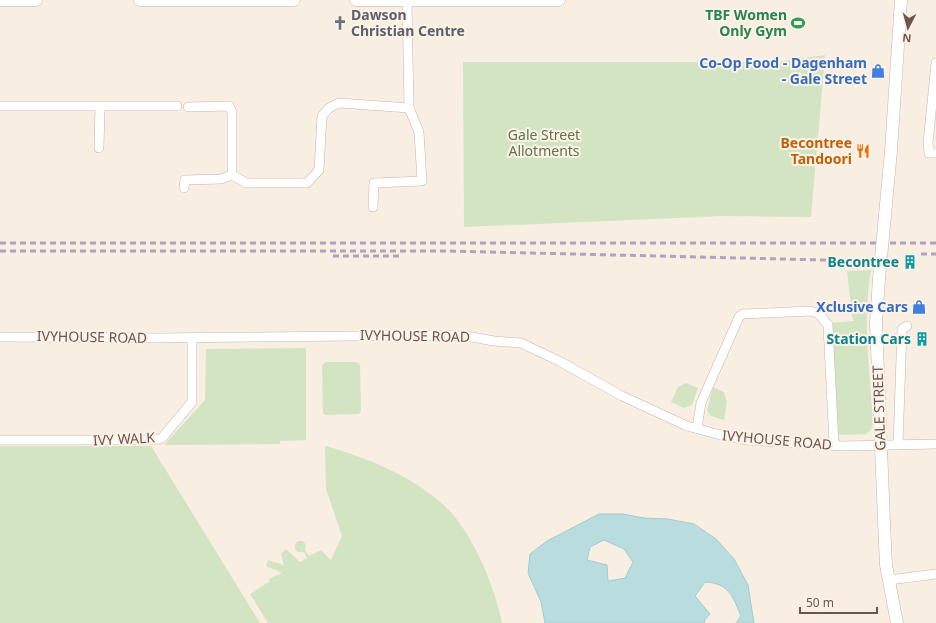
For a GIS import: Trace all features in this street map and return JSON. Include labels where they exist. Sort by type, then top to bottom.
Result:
[{"type":"street","points":[[0,0],[36,0]]},
{"type":"street","points":[[140,0],[294,0]]},
{"type":"street","points":[[356,0],[559,0]]},
{"type":"street","name":"GALE STREET","points":[[897,623],[886,565],[876,323],[892,151],[901,0]]},
{"type":"street","points":[[373,207],[374,183],[422,181],[419,132],[409,108],[407,1]]},
{"type":"street","points":[[936,63],[928,143],[929,153],[936,153]]},
{"type":"street","points":[[184,188],[185,180],[221,179],[232,175],[246,183],[307,183],[319,170],[322,116],[329,108],[339,103],[409,108]]},
{"type":"street","points":[[0,106],[177,106]]},
{"type":"street","points":[[188,107],[229,106],[232,112],[232,175]]},
{"type":"street","points":[[99,148],[100,107]]},
{"type":"street","points":[[697,428],[701,403],[739,317],[743,314],[810,312],[818,313],[828,325],[834,444]]},
{"type":"street","name":"GALE STREET","points":[[898,445],[902,329],[907,326]]},
{"type":"street","name":"IVYHOUSE ROAD","points":[[0,337],[461,335],[494,341],[521,343],[559,361],[622,396],[687,426],[747,440],[834,444],[842,446],[936,444]]},
{"type":"street","name":"IVY WALK","points":[[0,440],[155,440],[162,438],[192,402],[192,337]]},
{"type":"street","points":[[888,580],[936,574]]},
{"type":"green space","name":"Gale Street Allotments","points":[[825,55],[811,217],[724,216],[464,227],[463,62],[773,62]]},
{"type":"green space","points":[[871,270],[868,289],[867,327],[873,422],[871,430],[866,434],[840,435],[835,428],[831,323],[854,321],[852,316],[847,271]]},
{"type":"green space","points":[[306,348],[306,440],[280,441],[280,444],[164,445],[205,400],[206,349]]},
{"type":"green space","points":[[356,362],[360,365],[361,411],[359,414],[325,415],[323,413],[322,366],[324,363]]},
{"type":"green space","points":[[686,383],[698,388],[692,405],[684,408],[671,402],[678,387]]},
{"type":"green space","points":[[713,387],[724,392],[727,402],[724,420],[711,416],[707,411]]},
{"type":"green space","points":[[0,446],[151,446],[260,623],[0,623]]},
{"type":"green space","points":[[326,446],[371,461],[399,474],[425,490],[450,511],[460,524],[479,556],[493,591],[502,623],[268,623],[250,594],[270,581],[269,579],[282,573],[266,566],[268,560],[284,565],[281,554],[286,549],[300,562],[307,558],[304,552],[298,552],[295,549],[295,544],[298,541],[303,541],[306,545],[305,550],[309,556],[321,550],[331,560],[342,536],[326,489]]},
{"type":"water","points":[[599,514],[623,514],[644,518],[668,519],[694,524],[716,539],[734,559],[748,585],[754,623],[736,623],[741,616],[729,592],[720,585],[705,582],[695,596],[710,614],[704,621],[705,623],[545,623],[541,602],[528,573],[530,554],[547,541]],"holes":[[[604,540],[624,549],[633,562],[625,578],[608,581],[607,565],[587,560],[590,547]]]},
{"type":"railway","points":[[0,243],[936,243]]},
{"type":"railway","points":[[0,251],[446,251],[867,261]]},
{"type":"railway","points":[[921,254],[936,254]]},
{"type":"railway","points":[[333,256],[399,256]]},
{"type":"place","name":"Dawson Christian Centre","points":[[340,23]]},
{"type":"place","name":"TBF Women Only Gym","points":[[798,23]]},
{"type":"place","name":"Co-Op Food - Dagenham - Gale Street","points":[[878,71]]},
{"type":"place","name":"Becontree Tandoori","points":[[863,151]]},
{"type":"place","name":"Becontree","points":[[910,262]]},
{"type":"place","name":"Xclusive Cars","points":[[919,307]]},
{"type":"place","name":"Station Cars","points":[[922,339]]}]
